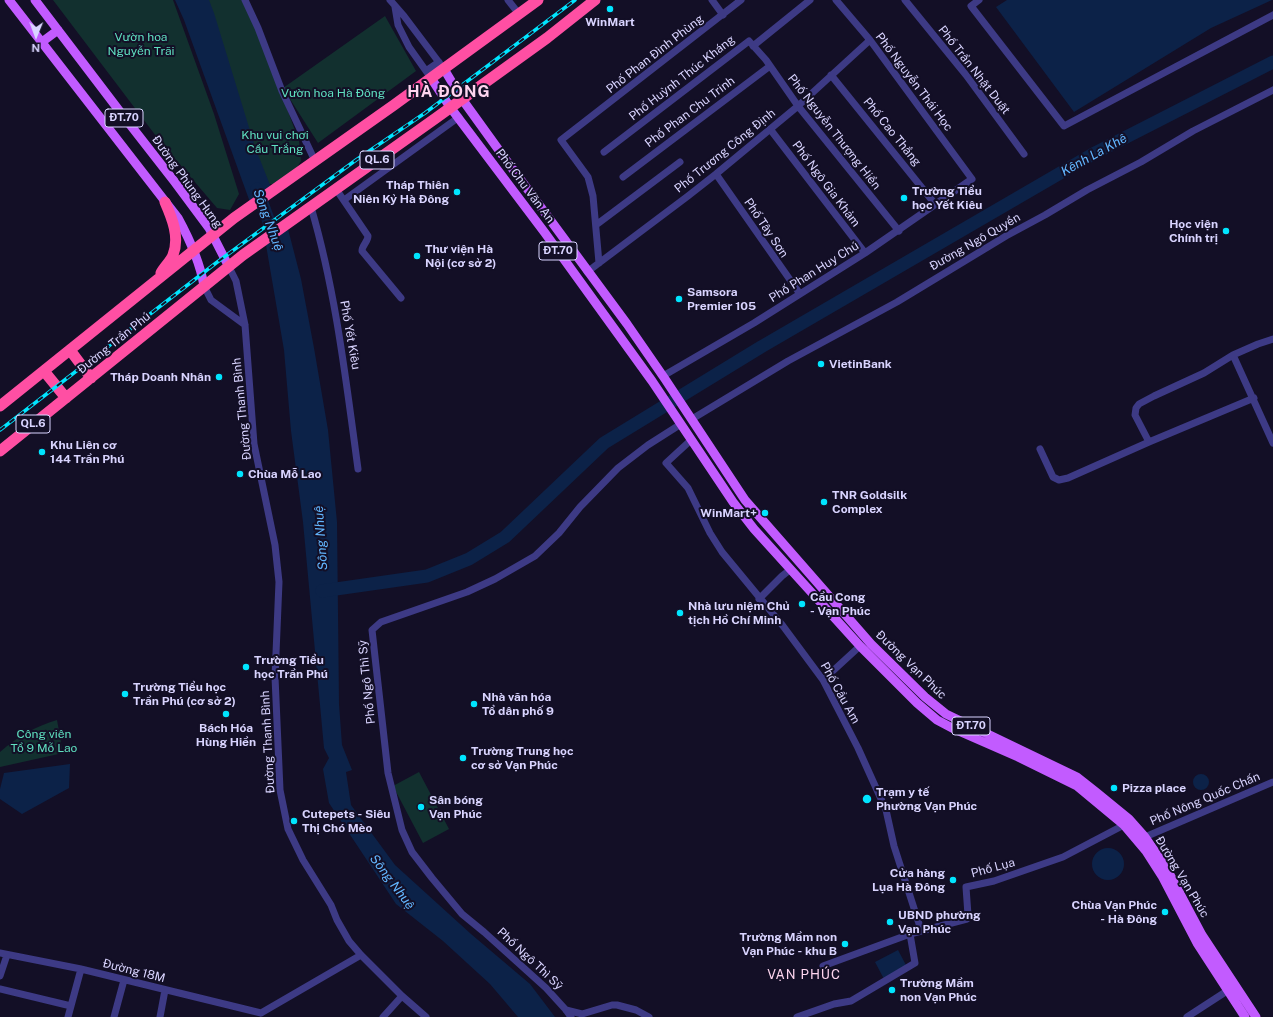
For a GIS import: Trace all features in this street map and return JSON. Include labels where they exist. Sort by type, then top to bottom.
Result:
[{"type":"highway","name":"QL.6","points":[[315,161],[441,66],[538,0]]},
{"type":"highway","name":"QL.6","points":[[307,210],[546,38],[595,0]]},
{"type":"highway","name":"Đường Trần Phú","points":[[0,406],[234,218],[315,161]]},
{"type":"highway","points":[[158,280],[173,256],[175,248],[174,222],[165,202]]},
{"type":"highway","name":"Đường Trần Phú","points":[[0,451],[243,255],[307,210]]},
{"type":"highway","points":[[70,350],[91,378]]},
{"type":"highway","points":[[44,371],[66,398]]},
{"type":"main road","name":"ĐT.70","points":[[9,0],[178,218],[190,241],[203,277],[204,286]]},
{"type":"main road","name":"Đường Phùng Hưng","points":[[35,0],[209,228],[229,267]]},
{"type":"main road","points":[[42,42],[58,30]]},
{"type":"main road","name":"Phố Chu Văn An","points":[[441,66],[462,99],[664,378]]},
{"type":"main road","name":"Phố Chu Văn An","points":[[429,75],[450,107],[545,233],[653,384]]},
{"type":"main road","points":[[458,117],[470,110]]},
{"type":"main road","points":[[545,233],[554,226]]},
{"type":"main road","points":[[624,344],[629,346],[632,344],[635,337]]},
{"type":"main road","points":[[653,384],[654,374],[658,374],[664,378]]},
{"type":"main road","name":"ĐT.70","points":[[664,378],[690,416]]},
{"type":"main road","name":"ĐT.70","points":[[653,384],[680,422]]},
{"type":"main road","name":"Đường Vạn Phúc","points":[[690,416],[745,500],[898,677]]},
{"type":"main road","name":"Đường Vạn Phúc","points":[[680,422],[721,484],[754,529],[860,646],[946,714],[1020,753],[1076,786],[1124,825],[1146,851],[1162,876],[1174,891],[1256,1017]]},
{"type":"main road","points":[[721,484],[730,478]]},
{"type":"main road","name":"Đường Vạn Phúc","points":[[1020,753],[1077,778],[1129,819],[1145,837],[1167,869],[1174,891],[1197,943],[1244,1017]]},
{"type":"street","points":[[245,0],[258,28],[282,91],[315,161]]},
{"type":"street","points":[[390,0],[404,16],[441,66]]},
{"type":"street","points":[[508,0],[519,14]]},
{"type":"street","points":[[712,0],[723,15]]},
{"type":"street","name":"Phố Phan Đình Phùng","points":[[596,225],[593,196],[588,177],[562,140],[741,0]]},
{"type":"street","name":"Phố Huỳnh Thúc Kháng","points":[[604,152],[749,41],[753,46],[810,0]]},
{"type":"street","name":"Phố Nguyễn Thái Học","points":[[836,0],[870,40],[972,179]]},
{"type":"street","name":"Phố Trần Nhật Duật","points":[[905,0],[966,75],[1024,154]]},
{"type":"street","points":[[979,0],[971,6],[1064,126],[1273,15]]},
{"type":"street","points":[[395,7],[398,25],[409,47],[429,75]]},
{"type":"street","name":"Phố Trương Công Định","points":[[587,272],[716,174],[798,106],[870,40]]},
{"type":"street","name":"Phố Nguyễn Thượng Hiền","points":[[753,46],[770,66],[798,106],[899,231]]},
{"type":"street","name":"Phố Phan Chu Trinh","points":[[623,176],[770,66]]},
{"type":"street","name":"Phố Cao Thắng","points":[[831,75],[936,204]]},
{"type":"street","name":"Đường Ngô Quyền","points":[[690,416],[897,302],[1006,236],[1141,162],[1193,131],[1273,90]]},
{"type":"street","points":[[344,200],[458,117]]},
{"type":"street","name":"Phố Ngô Gia Khảm","points":[[770,129],[865,253]]},
{"type":"street","points":[[598,263],[596,225],[680,162]]},
{"type":"street","name":"Phố Tây Sơn","points":[[716,174],[800,294]]},
{"type":"street","name":"Phố Phan Huy Chú","points":[[664,378],[865,253],[899,231],[972,179]]},
{"type":"street","points":[[336,189],[368,236],[368,241],[362,248],[362,251],[400,298]]},
{"type":"street","name":"Phố Yết Kiêu","points":[[307,210],[323,252],[344,358],[358,469]]},
{"type":"street","name":"Đường Thanh Bình","points":[[229,267],[236,281],[245,325],[254,444],[275,545],[279,582],[275,677],[280,790],[290,835],[303,860],[331,905],[337,920],[349,941],[402,996],[426,1017]]},
{"type":"street","points":[[204,286],[211,300],[245,325]]},
{"type":"street","points":[[1149,442],[1136,415],[1136,408],[1139,404],[1204,373],[1233,355],[1273,339]]},
{"type":"street","points":[[1233,355],[1254,398],[1273,443]]},
{"type":"street","points":[[1040,449],[1053,477],[1059,480],[1068,478],[1254,398]]},
{"type":"street","name":"Phố Ngô Thì Sỹ","points":[[571,1017],[546,988],[524,967],[462,914],[412,852],[402,830],[388,773],[372,630],[381,622],[467,592],[495,579],[535,556],[559,533],[580,507],[618,468],[680,422]]},
{"type":"street","name":"Phố Cầu Am","points":[[691,440],[666,463],[688,488],[710,533],[722,552],[761,597],[823,680],[858,748],[886,810],[894,846],[921,930]]},
{"type":"street","points":[[761,597],[791,569]]},
{"type":"street","points":[[823,680],[860,646]]},
{"type":"street","name":"Phố Nông Quốc Chấn","points":[[1145,837],[1273,782]]},
{"type":"street","name":"Phố Lụa","points":[[824,966],[921,930],[968,918],[966,887],[994,881],[1063,857],[1124,825]]},
{"type":"street","points":[[797,1017],[834,1004],[851,1001],[915,963],[910,934]]},
{"type":"street","points":[[0,976],[3,954]]},
{"type":"street","name":"Đường 18M","points":[[3,954],[81,969],[263,1015]]},
{"type":"street","points":[[263,1015],[361,955]]},
{"type":"street","points":[[68,1017],[81,969]]},
{"type":"street","points":[[114,1017],[124,980]]},
{"type":"street","points":[[0,989],[71,1006]]},
{"type":"street","points":[[160,1017],[165,990]]},
{"type":"street","points":[[1187,1017],[1227,991]]},
{"type":"street","points":[[383,1017],[402,996]]},
{"type":"street","points":[[566,1010],[582,1014],[612,1005],[617,1005],[636,1010],[649,1017]]},
{"type":"green space","name":"Vườn hoa Nguyễn Trãi","points":[[53,0],[173,0],[214,114],[239,194],[230,210],[217,208],[159,140]]},
{"type":"green space","name":"Khu vui chơi Cầu Trắng","points":[[208,0],[244,0],[257,28],[299,141],[301,161],[294,172],[275,184],[269,184],[254,148]]},
{"type":"green space","name":"Vườn hoa Hà Đông","points":[[385,16],[416,71],[318,143],[283,88]]},
{"type":"green space","name":"Công viên Tổ 9 Mỗ Lao","points":[[57,720],[63,753],[0,767],[0,752],[6,747],[34,729]]},
{"type":"green space","name":"Sân bóng Vạn Phúc","points":[[419,772],[449,829],[423,843],[393,786]]},
{"type":"water","points":[[175,0],[209,0],[214,13],[255,147],[272,190],[251,205],[184,20]]},
{"type":"water","points":[[1007,0],[1272,0],[1211,28],[1074,112],[996,7]]},
{"type":"water","points":[[288,229],[301,279],[328,430],[337,522],[339,704],[342,745],[352,770],[346,772],[351,805],[395,865],[471,934],[530,984],[555,1017],[518,1017],[490,984],[443,941],[396,904],[329,803],[323,769],[329,758],[324,748],[303,522],[291,431],[284,350],[266,245]]},
{"type":"water","points":[[70,764],[69,788],[22,814],[0,799],[0,789],[4,773]]},
{"type":"water","points":[[1201,774],[1208,779],[1209,782],[1204,789],[1201,790],[1194,785],[1193,782],[1198,775]]},
{"type":"water","points":[[1105,848],[1111,848],[1120,852],[1124,864],[1120,876],[1111,880],[1105,880],[1096,876],[1092,867],[1092,861],[1096,852]]},
{"type":"water","points":[[898,950],[907,967],[884,979],[875,962]]},
{"type":"waterway","name":"Kênh La Khê","points":[[322,591],[427,576],[469,559],[505,537],[604,443],[761,347],[1093,154],[1273,62]]},
{"type":"waterway","name":"Sông Nhuệ","points":[[257,189],[277,244]]},
{"type":"railway","points":[[0,430],[216,263],[356,160],[425,113],[575,0]]},
{"type":"place","name":"WinMart","points":[[610,9]]},
{"type":"place","name":"Tháp Thiên Niên Kỷ Hà Đông","points":[[457,192]]},
{"type":"place","name":"Trường Tiểu học Yết Kiêu","points":[[904,198]]},
{"type":"place","name":"Học viện Chính trị","points":[[1226,231]]},
{"type":"place","name":"Thư viện Hà Nội (cơ sở 2)","points":[[417,256]]},
{"type":"place","name":"Samsora Premier 105","points":[[679,299]]},
{"type":"place","name":"VietinBank","points":[[821,364]]},
{"type":"place","name":"Tháp Doanh Nhân","points":[[219,377]]},
{"type":"place","name":"Khu Liên cơ 144 Trần Phú","points":[[42,452]]},
{"type":"place","name":"Chùa Mỗ Lao","points":[[240,474]]},
{"type":"place","name":"TNR Goldsilk Complex","points":[[824,502]]},
{"type":"place","name":"WinMart+","points":[[765,513]]},
{"type":"place","name":"Cầu Cong - Vạn Phúc","points":[[802,604]]},
{"type":"place","name":"Nhà lưu niệm Chủ tịch Hồ Chí Minh","points":[[680,613]]},
{"type":"place","name":"Trường Tiểu học Trần Phú","points":[[246,667]]},
{"type":"place","name":"Trường Tiểu học Trần Phú (cơ sở 2)","points":[[125,694]]},
{"type":"place","name":"Nhà văn hóa Tổ dân phố 9","points":[[474,704]]},
{"type":"place","name":"Bách Hóa Hùng Hiền","points":[[226,714]]},
{"type":"place","name":"Trường Trung học cơ sở Vạn Phúc","points":[[463,758]]},
{"type":"place","name":"Pizza place","points":[[1114,788]]},
{"type":"place","name":"Trạm y tế Phường Vạn Phúc","points":[[867,799]]},
{"type":"place","name":"Sân bóng Vạn Phúc","points":[[421,807]]},
{"type":"place","name":"Cutepets - Siêu Thị Chó Mèo","points":[[294,821]]},
{"type":"place","name":"Cửa hàng Lụa Hà Đông","points":[[953,880]]},
{"type":"place","name":"Chùa Vạn Phúc - Hà Đông","points":[[1165,912]]},
{"type":"place","name":"UBND phường Vạn Phúc","points":[[890,922]]},
{"type":"place","name":"Trường Mầm non Vạn Phúc - khu B","points":[[845,944]]},
{"type":"place","name":"Trường Mầm non Vạn Phúc","points":[[892,990]]},
{"type":"district","name":"HÀ ĐÔNG","points":[[449,92]]},
{"type":"district","name":"VẠN PHÚC","points":[[804,975]]}]
